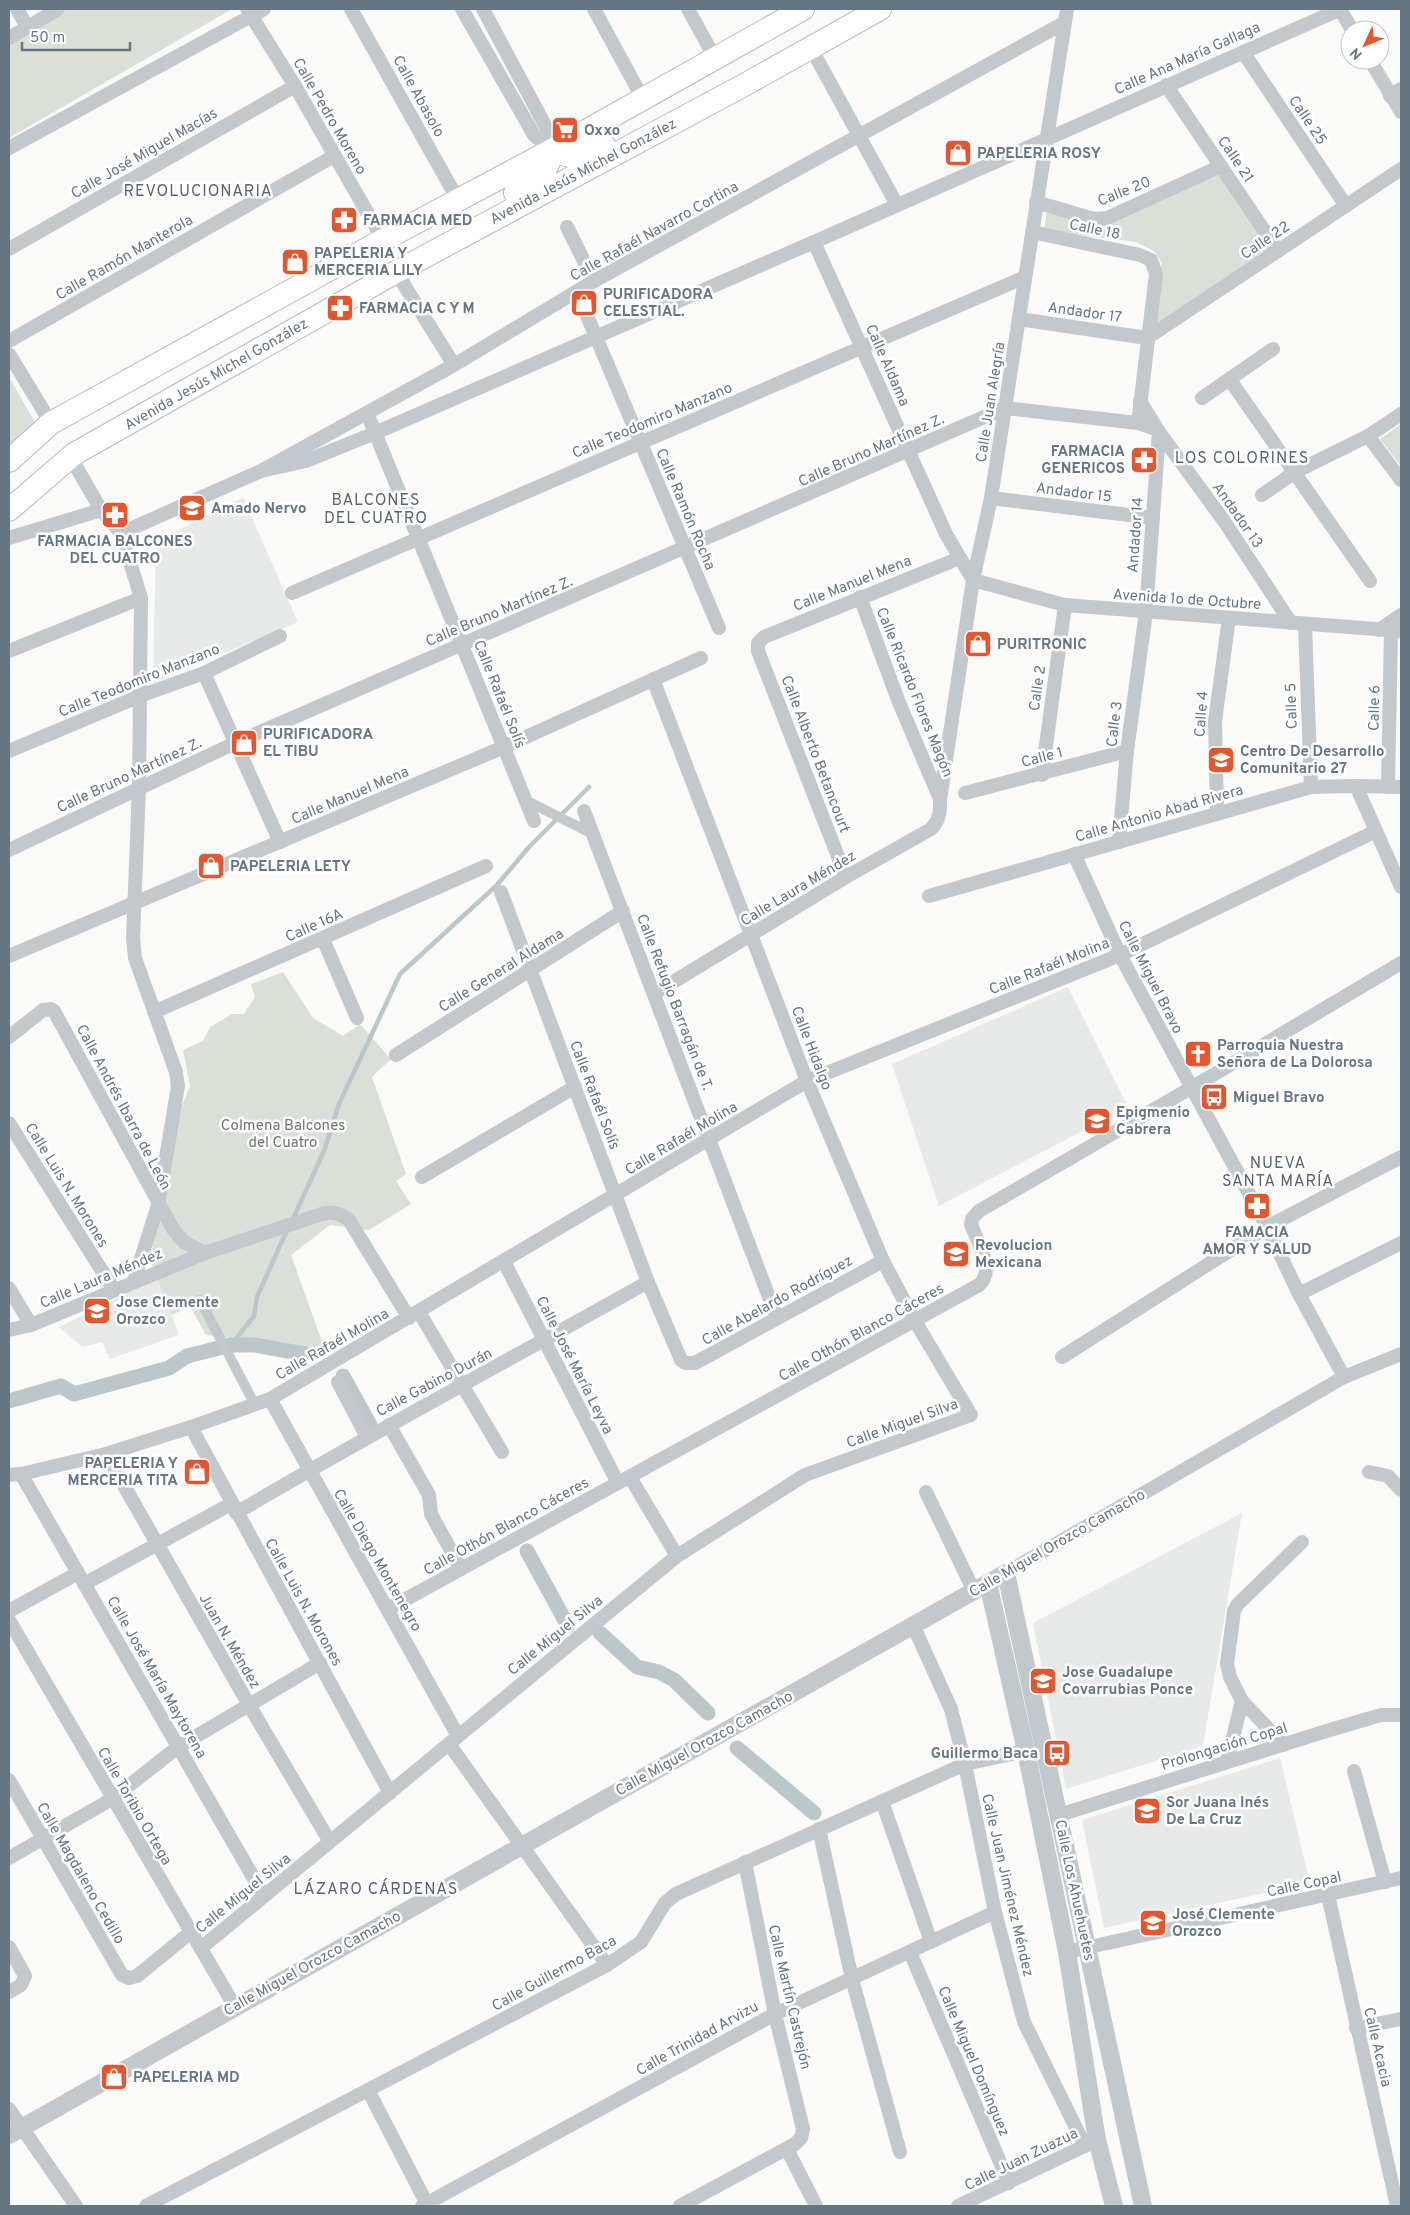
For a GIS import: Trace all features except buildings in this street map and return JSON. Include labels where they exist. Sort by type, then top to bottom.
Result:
[{"type":"main road","name":"Avenida Jesús Michel González","points":[[9,510],[70,456],[396,272],[746,84],[880,9]]},
{"type":"main road","points":[[9,460],[51,423],[383,240],[716,60],[790,12]]},
{"type":"main road","points":[[552,150],[571,158],[584,156],[701,92],[746,84]]},
{"type":"main road","points":[[396,272],[431,241],[537,180],[549,166],[552,150]]},
{"type":"street","points":[[17,9],[27,27]]},
{"type":"street","points":[[9,38],[58,9]]},
{"type":"street","points":[[9,148],[249,12],[264,9]]},
{"type":"street","name":"Calle Abasolo","points":[[351,9],[458,200]]},
{"type":"street","points":[[462,9],[534,135],[552,150]]},
{"type":"street","points":[[483,9],[548,129],[552,150]]},
{"type":"street","points":[[594,9],[643,99]]},
{"type":"street","points":[[688,9],[716,60]]},
{"type":"street","name":"Calle Juan Alegría","points":[[940,800],[973,580],[991,498],[1066,9]]},
{"type":"street","points":[[1340,9],[1346,20]]},
{"type":"street","name":"Calle Ana María Gallaga","points":[[1046,138],[1340,9]]},
{"type":"street","name":"Calle Pedro Moreno","points":[[249,12],[295,86],[383,240]]},
{"type":"street","name":"Calle Rafaél Navarro Cortina","points":[[122,533],[261,471],[454,365],[594,281],[1064,23]]},
{"type":"street","points":[[811,48],[897,205]]},
{"type":"street","name":"Calle 25","points":[[1243,52],[1346,206]]},
{"type":"street","points":[[1378,70],[1396,92],[1401,112]]},
{"type":"street","name":"Calle José Miguel Macías","points":[[9,249],[295,86]]},
{"type":"street","name":"Calle 21","points":[[1166,86],[1278,251]]},
{"type":"street","name":"Calle Rafaél Navarro Cortina","points":[[261,471],[306,461],[375,433],[814,242],[1046,138]]},
{"type":"street","name":"Calle Ramón Manterola","points":[[9,341],[334,156]]},
{"type":"street","name":"Calle 20","points":[[1036,202],[1089,217],[1103,219],[1221,166]]},
{"type":"street","name":"Calle 22","points":[[1147,338],[1401,169]]},
{"type":"street","points":[[567,227],[594,281]]},
{"type":"street","name":"Calle 18","points":[[1032,232],[1140,255],[1151,260],[1156,274],[1147,338]]},
{"type":"street","name":"Calle Aldama","points":[[814,242],[946,534],[973,580]]},
{"type":"street","points":[[396,272],[454,365]]},
{"type":"street","name":"Calle Teodomiro Manzano","points":[[292,593],[1025,277]]},
{"type":"street","name":"Calle Ramón Rocha","points":[[577,292],[719,628]]},
{"type":"street","name":"Andador 17","points":[[1019,319],[1147,338]]},
{"type":"street","points":[[1138,423],[1147,338]]},
{"type":"street","points":[[1202,398],[1273,349]]},
{"type":"street","points":[[9,354],[51,423]]},
{"type":"street","points":[[1230,380],[1370,581]]},
{"type":"street","name":"Andador 13","points":[[1140,401],[1159,431],[1298,623]]},
{"type":"street","points":[[1005,408],[1138,423],[1159,431]]},
{"type":"street","name":"Calle Bruno Martínez Z.","points":[[9,850],[235,743],[1005,408]]},
{"type":"street","name":"Calle Rafaél Solís","points":[[367,413],[504,747],[529,802],[534,821]]},
{"type":"street","points":[[1262,495],[1295,472],[1368,436],[1401,414]]},
{"type":"street","name":"Andador 14","points":[[1146,612],[1159,431]]},
{"type":"street","points":[[1368,436],[1401,480]]},
{"type":"street","points":[[70,456],[100,510],[122,533],[141,598],[139,788],[136,903],[133,938],[135,958],[176,1072],[178,1086],[158,1205],[134,1282]]},
{"type":"street","name":"Andador 15","points":[[991,498],[1153,518]]},
{"type":"street","points":[[9,538],[100,510]]},
{"type":"street","name":"Calle Manuel Mena","points":[[758,643],[764,637],[960,558]]},
{"type":"street","name":"Avenida 1o de Octubre","points":[[973,580],[1065,606],[1391,630]]},
{"type":"street","name":"Calle Ricardo Flores Magón","points":[[860,597],[898,700],[940,800]]},
{"type":"street","points":[[9,651],[141,598]]},
{"type":"street","name":"Calle 2","points":[[1042,774],[1065,606]]},
{"type":"street","name":"Calle 3","points":[[1119,842],[1127,751],[1146,612]]},
{"type":"street","points":[[1391,630],[1401,615]]},
{"type":"street","name":"Calle 4","points":[[1217,813],[1215,721],[1229,618]]},
{"type":"street","name":"Calle 5","points":[[1298,623],[1311,787]]},
{"type":"street","name":"Calle 6","points":[[1391,630],[1395,787]]},
{"type":"street","name":"Calle Teodomiro Manzano","points":[[9,751],[140,696],[204,673],[280,636]]},
{"type":"street","name":"Calle Alberto Betancourt","points":[[758,643],[758,651],[846,877]]},
{"type":"street","name":"Calle Manuel Mena","points":[[9,956],[504,747],[701,658]]},
{"type":"street","points":[[204,673],[280,842]]},
{"type":"street","name":"Calle Hidalgo","points":[[653,679],[807,1081],[883,1261],[915,1321],[971,1415]]},
{"type":"street","name":"Calle 1","points":[[965,794],[1127,751]]},
{"type":"street","points":[[1356,786],[1401,887]]},
{"type":"street","name":"Calle Antonio Abad Rivera","points":[[929,896],[1311,787],[1395,787]]},
{"type":"street","name":"Calle Laura Méndez","points":[[655,993],[846,877],[931,829],[937,823],[940,814],[940,800]]},
{"type":"street","points":[[529,802],[589,832]]},
{"type":"street","name":"Calle Refugio Barragán de T.","points":[[584,811],[589,832],[655,993],[777,1318]]},
{"type":"street","name":"Calle Rafaél Molina","points":[[15,1474],[106,1454],[270,1399],[807,1081],[1120,955],[1376,832]]},
{"type":"street","name":"Calle Miguel Bravo","points":[[1074,854],[1120,955],[1267,1227],[1344,1377]]},
{"type":"street","name":"Calle 16A","points":[[154,1012],[486,866]]},
{"type":"street","name":"Calle Rafaél Solís","points":[[501,892],[648,1282],[678,1355],[686,1363]]},
{"type":"street","name":"Calle General Aldama","points":[[396,1055],[623,911]]},
{"type":"street","points":[[323,939],[357,1018]]},
{"type":"street","name":"Calle Othón Blanco Cáceres","points":[[388,1610],[915,1321],[983,1281],[988,1268],[971,1224],[972,1219],[979,1211],[1401,963]]},
{"type":"street","name":"Calle Andrés Ibarra de León","points":[[9,1037],[43,1010],[51,1009],[54,1011],[158,1205],[178,1236],[194,1249],[205,1253]]},
{"type":"street","points":[[422,1177],[574,1087]]},
{"type":"street","name":"Calle Luis N. Morones","points":[[9,1123],[114,1290]]},
{"type":"street","points":[[1062,1357],[1267,1227],[1401,1157]]},
{"type":"street","name":"Calle Laura Méndez","points":[[9,1330],[31,1326],[205,1253],[325,1212],[332,1212],[342,1215],[349,1220],[464,1386],[502,1452]]},
{"type":"street","points":[[1300,1294],[1401,1243]]},
{"type":"street","name":"Calle Abelardo Rodríguez","points":[[686,1363],[695,1363],[883,1261]]},
{"type":"street","name":"Calle José María Leyva","points":[[504,1262],[544,1341],[624,1480],[677,1556]]},
{"type":"street","name":"Calle Gabino Durán","points":[[9,1611],[157,1545],[308,1470],[464,1386],[648,1282]]},
{"type":"street","points":[[9,1288],[31,1326]]},
{"type":"street","points":[[200,1300],[255,1405]]},
{"type":"street","name":"Calle Miguel Orozco Camacho","points":[[16,2131],[913,1626],[1344,1377],[1401,1354]]},
{"type":"street","points":[[338,1382],[367,1437]]},
{"type":"street","name":"Calle Diego Montenegro","points":[[270,1399],[388,1610],[454,1740],[521,1846],[607,1965]]},
{"type":"street","name":"Calle Miguel Silva","points":[[201,1948],[677,1556],[805,1475],[971,1415]]},
{"type":"street","points":[[389,1425],[429,1495],[431,1514],[462,1569]]},
{"type":"street","name":"Calle Luis N. Morones","points":[[191,1427],[390,1793]]},
{"type":"street","name":"Juan N. Méndez","points":[[106,1454],[249,1705],[330,1842]]},
{"type":"street","points":[[1369,1472],[1388,1476],[1401,1490]]},
{"type":"street","name":"Calle José María Maytorena","points":[[15,1474],[81,1579],[264,1896]]},
{"type":"street","points":[[926,1492],[981,1587]]},
{"type":"street","points":[[1284,1744],[1242,1701],[1227,1664],[1234,1611],[1243,1598],[1302,1542]]},
{"type":"street","name":"Calle Los Ahuehuetes","points":[[1006,1573],[1143,2206]]},
{"type":"street","name":"Calle Los Ahuehuetes","points":[[981,1587],[1026,1751],[1067,1952],[1091,2143],[1114,2206]]},
{"type":"street","name":"Calle Toribio Ortega","points":[[9,1620],[235,2007]]},
{"type":"street","name":"Calle Juan Jiménez Méndez","points":[[913,1626],[951,1709],[965,1764],[995,1912],[1027,2032],[1091,2143]]},
{"type":"street","points":[[9,1858],[112,1799],[178,1747],[320,1663]]},
{"type":"street","points":[[1227,1762],[1242,1701]]},
{"type":"street","name":"Prolongación Copal","points":[[1059,1815],[1381,1715],[1401,1715]]},
{"type":"street","name":"Calle Guillermo Baca","points":[[146,2206],[607,1965],[641,1942],[670,1898],[745,1862],[965,1764],[1026,1751]]},
{"type":"street","points":[[1354,1771],[1384,1882]]},
{"type":"street","name":"Calle Magdaleno Cedillo","points":[[9,1780],[122,1975],[129,1978]]},
{"type":"street","points":[[882,1801],[931,1942]]},
{"type":"street","points":[[819,1829],[852,1980],[900,2152]]},
{"type":"street","name":"Calle Martín Castrejón","points":[[745,1862],[775,2014],[802,2119],[803,2129],[801,2138],[787,2149]]},
{"type":"street","name":"Calle Copal","points":[[1067,1952],[1328,1896],[1401,1878]]},
{"type":"street","name":"Calle Acacia","points":[[1328,1896],[1397,2206]]},
{"type":"street","name":"Calle Trinidad Arvizu","points":[[426,2206],[775,2014],[852,1980],[995,1912]]},
{"type":"street","name":"Calle Miguel Silva","points":[[129,1978],[137,1976],[191,1932]]},
{"type":"street","points":[[9,1947],[25,1976],[23,1982],[9,1992]]},
{"type":"street","name":"Calle Miguel Domínguez","points":[[910,1952],[1009,2183]]},
{"type":"street","points":[[1356,2028],[1401,2019]]},
{"type":"street","points":[[368,2090],[426,2206]]},
{"type":"street","points":[[9,2109],[16,2131],[76,2206]]},
{"type":"street","name":"Calle Juan Zuazua","points":[[958,2206],[1091,2143]]},
{"type":"street","points":[[680,2206],[787,2149],[816,2206]]},
{"type":"shaded area","points":[[243,498],[298,622],[153,683],[156,541]]},
{"type":"shaded area","points":[[1068,987],[1128,1107],[939,1206],[892,1064]]},
{"type":"shaded area","points":[[158,1278],[179,1335],[110,1359],[102,1342],[82,1347],[59,1327]]},
{"type":"shaded area","points":[[1242,1513],[1203,1746],[1066,1789],[1033,1623]]},
{"type":"shaded area","points":[[1280,1758],[1310,1883],[1104,1928],[1082,1820]]},
{"type":"green space","points":[[69,9],[232,9],[9,138],[9,45]]},
{"type":"green space","points":[[1221,173],[1272,249],[1153,327],[1162,263],[1154,251],[1136,242],[1044,230],[1047,211],[1106,224]]},
{"type":"green space","points":[[9,377],[36,424],[9,446]]},
{"type":"green space","points":[[1401,424],[1401,466],[1380,439]]},
{"type":"green space","name":"Colmena Balcones del Cuatro","points":[[283,972],[313,1018],[343,1036],[360,1024],[391,1059],[372,1077],[406,1174],[396,1181],[411,1204],[369,1230],[330,1225],[291,1255],[325,1350],[206,1335],[190,1306],[172,1315],[150,1260],[182,1106],[190,1086],[183,1050],[203,1041],[210,1027],[232,1014],[244,1014],[255,997],[251,984]]},
{"type":"waterway","points":[[292,1221],[324,1151],[339,1104],[400,974],[497,885],[529,847],[589,787]]},
{"type":"waterway","points":[[231,1345],[254,1316],[257,1297],[288,1228]]},
{"type":"waterway","points":[[9,1401],[61,1386],[74,1394],[169,1368],[187,1356],[231,1345],[254,1345],[304,1354]]},
{"type":"waterway","points":[[343,1376],[370,1425]]},
{"type":"waterway","points":[[527,1551],[568,1626]]},
{"type":"waterway","points":[[600,1633],[637,1667],[659,1672],[674,1680],[708,1713]]},
{"type":"waterway","points":[[737,1748],[814,1813]]},
{"type":"place","name":"Oxxo","points":[[565,130]]},
{"type":"place","name":"PAPELERIA ROSY","points":[[958,153]]},
{"type":"place","name":"FARMACIA MED","points":[[344,220]]},
{"type":"place","name":"PAPELERIA Y MERCERIA LILY","points":[[295,262]]},
{"type":"place","name":"PURIFICADORA CELESTIAL.","points":[[584,303]]},
{"type":"place","name":"FARMACIA C Y M","points":[[340,308]]},
{"type":"place","name":"FARMACIA GENERICOS","points":[[1144,460]]},
{"type":"place","name":"Amado Nervo","points":[[192,508]]},
{"type":"place","name":"FARMACIA BALCONES DEL CUATRO","points":[[115,515]]},
{"type":"place","name":"PURITRONIC","points":[[978,644]]},
{"type":"place","name":"PURIFICADORA EL TIBU","points":[[244,743]]},
{"type":"place","name":"Centro De Desarrollo Comunitario 27","points":[[1221,760]]},
{"type":"place","name":"PAPELERIA LETY","points":[[211,866]]},
{"type":"place","name":"Parroquia Nuestra Señora de La Dolorosa","points":[[1198,1054]]},
{"type":"place","name":"Miguel Bravo","points":[[1214,1097]]},
{"type":"place","name":"Epigmenio Cabrera","points":[[1097,1121]]},
{"type":"place","name":"FAMACIA AMOR Y SALUD","points":[[1257,1206]]},
{"type":"place","name":"Revolucion Mexicana","points":[[956,1254]]},
{"type":"place","name":"Jose Clemente Orozco","points":[[97,1311]]},
{"type":"place","name":"PAPELERIA Y MERCERIA TITA","points":[[197,1472]]},
{"type":"place","name":"Jose Guadalupe Covarrubias Ponce","points":[[1043,1681]]},
{"type":"place","name":"Guillermo Baca","points":[[1057,1753]]},
{"type":"place","name":"Sor Juana Inés De La Cruz","points":[[1147,1811]]},
{"type":"place","name":"José Clemente Orozco","points":[[1153,1923]]},
{"type":"place","name":"PAPELERIA MD","points":[[114,2077]]},
{"type":"district","name":"REVOLUCIONARIA","points":[[198,190]]},
{"type":"district","name":"LOS COLORINES","points":[[1242,457]]},
{"type":"district","name":"BALCONES DEL CUATRO","points":[[376,508]]},
{"type":"district","name":"NUEVA SANTA MARÍA","points":[[1278,1171]]},
{"type":"district","name":"LÁZARO CÁRDENAS","points":[[376,1888]]}]
